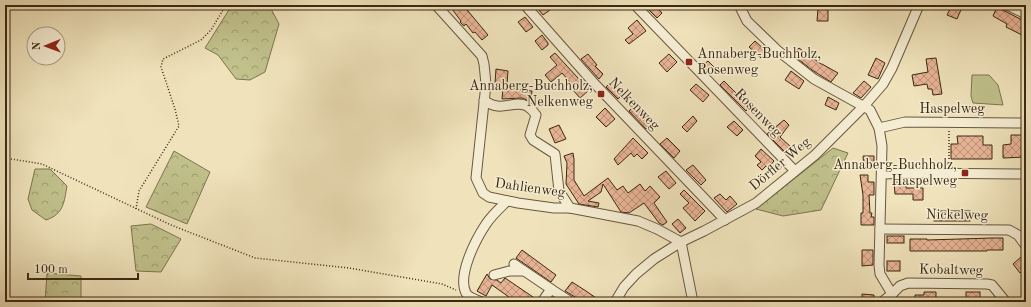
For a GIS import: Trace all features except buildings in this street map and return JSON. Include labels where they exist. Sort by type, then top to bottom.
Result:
[{"type":"street","name":"Dahlienweg","points":[[436,5],[482,56],[486,74],[476,178],[483,193],[489,197],[507,201],[554,208],[570,208],[638,221],[681,242]]},
{"type":"street","name":"Nelkenweg","points":[[525,5],[593,82],[725,220]]},
{"type":"street","name":"Rosenweg","points":[[635,5],[795,171]]},
{"type":"street","points":[[739,5],[747,21],[777,50],[814,79],[870,110],[879,128],[882,146],[880,274],[892,294]]},
{"type":"street","name":"Dörfler Weg","points":[[615,302],[624,287],[654,258],[681,242],[756,203],[815,155],[864,106],[883,84],[892,68],[919,5]]},
{"type":"street","points":[[1007,5],[1026,14]]},
{"type":"street","points":[[484,100],[490,105],[498,107],[515,104],[527,106],[536,115],[530,135],[533,140],[555,154],[559,190],[570,208]]},
{"type":"street","name":"Haspelweg","points":[[879,128],[905,122],[1026,123]]},
{"type":"street","points":[[882,174],[1026,174]]},
{"type":"street","points":[[482,302],[470,297],[465,290],[464,271],[478,239],[487,223],[507,201]]},
{"type":"street","name":"Nickelweg","points":[[880,229],[1009,230],[1018,235],[1026,246]]},
{"type":"street","points":[[681,242],[693,302]]},
{"type":"street","points":[[514,264],[571,302]]},
{"type":"street","points":[[494,275],[509,271],[524,271]]},
{"type":"street","name":"Kobaltweg","points":[[882,302],[900,286],[908,283],[987,284],[992,285],[1006,302]]},
{"type":"street","points":[[542,302],[551,289]]},
{"type":"path","points":[[136,209],[139,191],[179,126],[161,66],[163,59],[201,40],[211,30],[226,5]]},
{"type":"path","points":[[949,123],[949,173]]},
{"type":"path","points":[[5,158],[42,164],[171,225],[255,258],[349,268],[442,284],[460,291],[465,290]]},
{"type":"green space","points":[[232,5],[269,5],[279,24],[265,72],[250,80],[236,79],[218,55],[205,48]]},
{"type":"green space","points":[[972,75],[989,75],[998,85],[1003,105],[973,103],[971,96]]},
{"type":"green space","points":[[833,148],[848,153],[821,210],[783,216],[756,209]]},
{"type":"green space","points":[[174,151],[210,172],[187,224],[146,207]]},
{"type":"green space","points":[[35,169],[50,169],[67,186],[64,202],[60,211],[46,220],[32,210],[28,199]]},
{"type":"green space","points":[[151,224],[181,239],[161,272],[136,271],[131,226]]},
{"type":"green space","points":[[47,273],[81,276],[81,297],[90,302],[45,302]]},
{"type":"place","name":"Annaberg-Buchholz, Rosenweg","points":[[689,62]]},
{"type":"place","name":"Annaberg-Buchholz, Nelkenweg","points":[[601,94]]},
{"type":"place","name":"Annaberg-Buchholz, Haspelweg","points":[[965,173]]}]
